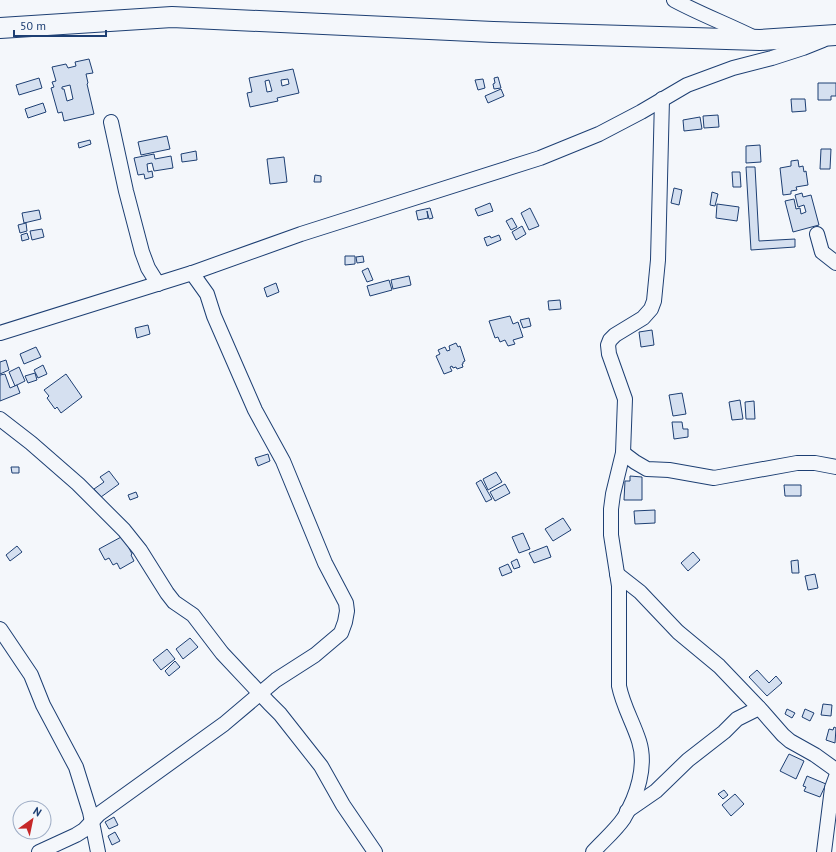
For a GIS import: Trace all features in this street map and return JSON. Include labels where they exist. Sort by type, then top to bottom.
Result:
[{"type":"highway","points":[[0,28],[172,17],[485,32],[760,40],[835,35]]},
{"type":"street","points":[[674,0],[694,11],[729,25],[760,40]]},
{"type":"street","points":[[0,333],[192,273],[301,234],[540,158],[599,134],[641,112],[687,85],[706,77],[803,48],[835,35]]},
{"type":"street","points":[[593,852],[623,818],[634,798],[642,767],[639,742],[622,702],[619,686],[619,586],[611,535],[611,509],[623,453],[625,398],[609,354],[608,345],[610,340],[616,335],[628,329],[643,318],[651,309],[654,301],[658,260],[662,99]]},
{"type":"street","points":[[111,122],[126,191],[142,252],[148,268],[158,284]]},
{"type":"street","points":[[817,234],[822,252],[836,263]]},
{"type":"street","points":[[39,852],[84,830],[99,814],[118,799],[224,724],[276,680],[315,654],[340,633],[345,622],[347,611],[346,603],[325,564],[283,461],[252,403],[214,316],[207,294],[192,273]]},
{"type":"street","points":[[0,420],[31,443],[117,523],[140,550],[174,602],[192,615],[222,653],[280,714],[320,766],[343,805],[374,852]]},
{"type":"street","points":[[623,453],[647,469],[669,470],[714,478],[797,463],[815,463],[836,467]]},
{"type":"street","points":[[617,574],[640,592],[678,632],[719,666],[790,741],[815,755],[836,770]]},
{"type":"street","points":[[0,629],[30,675],[43,705],[76,767],[90,812],[98,852]]},
{"type":"street","points":[[627,811],[656,791],[688,760],[724,732],[737,719],[759,708]]},
{"type":"street","points":[[824,852],[832,788],[836,777]]},
{"type":"building","points":[[89,59],[93,73],[86,74],[94,114],[64,121],[62,112],[58,113],[51,88],[54,87],[52,82],[56,81],[52,67],[66,64],[68,68],[76,66],[75,62]],"holes":[[[70,85],[73,99],[67,101],[64,89],[62,89],[62,87]]]},
{"type":"building","points":[[293,69],[299,93],[277,98],[278,101],[250,107],[247,93],[252,92],[249,78]],"holes":[[[288,79],[289,84],[282,86],[281,80]],[[269,80],[272,91],[267,92],[265,81]]]},
{"type":"building","points":[[498,77],[501,88],[494,89],[494,78]]},
{"type":"building","points":[[39,78],[42,88],[19,95],[16,85]]},
{"type":"building","points":[[483,79],[485,88],[478,90],[475,80]]},
{"type":"building","points":[[818,83],[836,83],[836,96],[831,96],[831,100],[818,100]]},
{"type":"building","points":[[501,89],[504,96],[488,103],[485,96]]},
{"type":"building","points":[[791,99],[805,99],[806,111],[792,112]]},
{"type":"building","points":[[43,103],[46,112],[28,118],[25,109]]},
{"type":"building","points":[[718,115],[719,127],[704,128],[703,116]]},
{"type":"building","points":[[700,117],[702,129],[684,131],[683,120]]},
{"type":"building","points":[[167,136],[170,149],[141,155],[138,142]]},
{"type":"building","points":[[90,140],[91,144],[79,148],[78,143]]},
{"type":"building","points":[[760,145],[761,162],[746,163],[746,146]]},
{"type":"building","points":[[821,149],[831,149],[830,169],[820,169]]},
{"type":"building","points":[[196,151],[197,160],[182,162],[181,154]]},
{"type":"building","points":[[154,154],[155,159],[171,156],[173,168],[154,171],[152,163],[147,164],[148,172],[152,171],[153,177],[145,179],[144,174],[138,175],[134,158]]},
{"type":"building","points":[[284,157],[287,182],[270,184],[267,159]]},
{"type":"building","points":[[798,160],[799,167],[803,166],[804,172],[806,171],[808,185],[796,187],[797,190],[791,191],[791,194],[783,195],[780,168],[791,166],[791,161]]},
{"type":"building","points":[[746,167],[755,167],[759,241],[795,239],[795,247],[751,250]]},
{"type":"building","points":[[732,172],[740,172],[741,187],[733,187]]},
{"type":"building","points":[[315,175],[321,176],[321,182],[314,182]]},
{"type":"building","points":[[674,188],[682,190],[679,205],[671,203]]},
{"type":"building","points":[[712,192],[718,194],[715,206],[710,205]]},
{"type":"building","points":[[802,193],[803,197],[811,195],[819,225],[793,232],[785,201],[794,199],[796,209],[800,208],[801,214],[806,212],[804,205],[798,207],[795,195]]},
{"type":"building","points":[[490,203],[493,211],[478,216],[475,209]]},
{"type":"building","points":[[717,204],[739,207],[737,221],[716,218]]},
{"type":"building","points":[[430,208],[433,218],[429,219],[427,211],[428,218],[418,220],[416,211]]},
{"type":"building","points":[[530,208],[539,226],[529,230],[521,213]]},
{"type":"building","points":[[39,210],[41,219],[24,223],[22,213]]},
{"type":"building","points":[[512,218],[517,227],[511,230],[506,221]]},
{"type":"building","points":[[26,223],[27,231],[20,233],[18,225]]},
{"type":"building","points":[[522,226],[526,234],[516,240],[512,232]]},
{"type":"building","points":[[42,229],[44,237],[32,240],[30,231]]},
{"type":"building","points":[[27,233],[29,239],[22,241],[21,235]]},
{"type":"building","points":[[499,235],[501,240],[487,246],[484,238],[490,236],[491,238]]},
{"type":"building","points":[[345,256],[355,256],[355,264],[345,265]]},
{"type":"building","points":[[363,256],[364,262],[357,263],[356,257]]},
{"type":"building","points":[[368,268],[373,280],[367,282],[362,271]]},
{"type":"building","points":[[409,276],[411,285],[393,289],[391,280]]},
{"type":"building","points":[[389,280],[392,290],[370,296],[367,286]]},
{"type":"building","points":[[276,283],[279,292],[267,297],[264,288]]},
{"type":"building","points":[[560,300],[561,309],[549,310],[548,301]]},
{"type":"building","points":[[510,316],[513,324],[518,322],[523,337],[513,340],[515,344],[508,346],[505,340],[500,342],[498,337],[495,338],[489,321]]},
{"type":"building","points":[[529,318],[531,326],[523,328],[520,320]]},
{"type":"building","points":[[148,325],[150,334],[137,338],[135,328]]},
{"type":"building","points":[[652,330],[654,345],[641,347],[639,332]]},
{"type":"building","points":[[456,343],[458,347],[460,346],[465,361],[462,364],[463,367],[457,369],[456,367],[453,368],[452,366],[450,367],[452,371],[444,374],[436,356],[440,354],[438,350],[445,347],[447,351],[450,350],[449,346]]},
{"type":"building","points":[[36,347],[41,357],[24,364],[20,354]]},
{"type":"building","points":[[6,360],[9,370],[0,374],[0,362]]},
{"type":"building","points":[[43,365],[47,374],[38,378],[34,370]]},
{"type":"building","points":[[19,367],[25,381],[15,386],[9,372]]},
{"type":"building","points":[[35,373],[37,380],[28,383],[25,376]]},
{"type":"building","points":[[5,374],[10,388],[17,385],[20,393],[0,401],[0,375]]},
{"type":"building","points":[[66,374],[82,397],[61,413],[57,407],[55,409],[47,398],[49,396],[44,390]]},
{"type":"building","points":[[682,393],[686,414],[673,416],[669,395]]},
{"type":"building","points":[[740,400],[743,419],[732,420],[729,402]]},
{"type":"building","points":[[754,401],[755,419],[746,419],[745,402]]},
{"type":"building","points":[[672,422],[682,422],[683,429],[688,429],[688,437],[674,439]]},
{"type":"building","points":[[268,454],[270,461],[258,466],[255,458]]},
{"type":"building","points":[[11,467],[19,467],[19,473],[12,473]]},
{"type":"building","points":[[109,471],[119,484],[101,497],[94,489],[104,482],[100,477]]},
{"type":"building","points":[[496,472],[502,482],[488,490],[483,479]]},
{"type":"building","points":[[630,476],[642,477],[642,500],[624,500],[625,481],[630,481]]},
{"type":"building","points":[[481,480],[492,499],[486,502],[476,483]]},
{"type":"building","points":[[505,484],[510,493],[495,501],[490,492]]},
{"type":"building","points":[[784,485],[801,485],[801,496],[785,496]]},
{"type":"building","points":[[136,492],[138,497],[130,500],[128,495]]},
{"type":"building","points":[[655,510],[655,523],[635,524],[634,511]]},
{"type":"building","points":[[563,518],[571,530],[553,541],[545,529]]},
{"type":"building","points":[[523,533],[530,549],[519,553],[512,537]]},
{"type":"building","points":[[123,536],[134,561],[120,569],[117,563],[113,565],[109,558],[105,560],[99,549]]},
{"type":"building","points":[[17,546],[22,552],[10,561],[6,555]]},
{"type":"building","points":[[547,546],[551,557],[534,563],[529,553]]},
{"type":"building","points":[[693,552],[700,560],[688,571],[681,563]]},
{"type":"building","points":[[517,559],[520,567],[514,569],[511,562]]},
{"type":"building","points":[[798,560],[799,573],[792,573],[791,561]]},
{"type":"building","points":[[508,564],[512,572],[502,576],[499,568]]},
{"type":"building","points":[[815,574],[818,588],[808,590],[805,576]]},
{"type":"building","points":[[190,638],[198,647],[183,659],[176,649]]},
{"type":"building","points":[[167,649],[175,659],[161,670],[153,660]]},
{"type":"building","points":[[175,661],[180,667],[169,676],[165,671]]},
{"type":"building","points":[[757,670],[769,683],[776,676],[782,683],[767,696],[749,677]]},
{"type":"building","points":[[823,704],[832,705],[831,716],[821,715]]},
{"type":"building","points":[[787,709],[795,713],[792,718],[785,714]]},
{"type":"building","points":[[805,709],[814,713],[810,721],[802,717]]},
{"type":"building","points":[[834,727],[836,728],[835,743],[826,740],[829,729],[833,730]]},
{"type":"building","points":[[789,754],[804,761],[796,779],[780,771]]},
{"type":"building","points":[[807,776],[826,784],[820,797],[804,791],[806,787],[803,786]]},
{"type":"building","points":[[724,790],[728,795],[723,799],[718,794]]},
{"type":"building","points":[[735,794],[744,804],[731,816],[722,805]]},
{"type":"building","points":[[114,817],[118,825],[109,829],[105,822]]},
{"type":"building","points":[[115,832],[120,841],[112,845],[108,836]]}]
